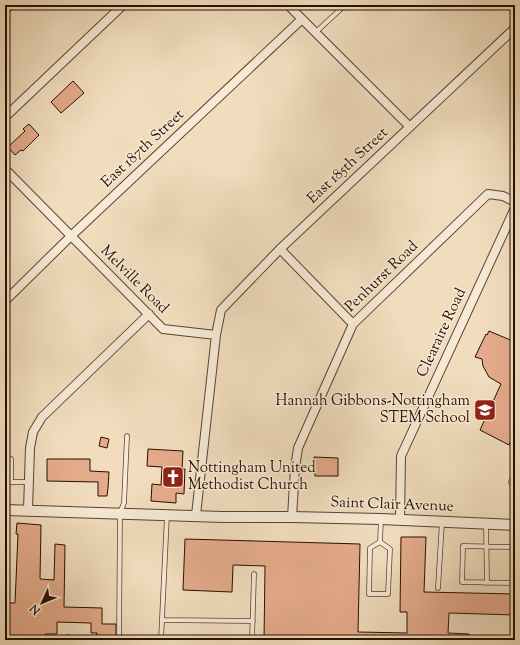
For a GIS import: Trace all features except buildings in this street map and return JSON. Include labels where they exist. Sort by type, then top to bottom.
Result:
[{"type":"street","points":[[5,117],[123,5]]},
{"type":"street","points":[[288,5],[410,127]]},
{"type":"street","name":"East 187th Street","points":[[5,301],[71,236],[302,19]]},
{"type":"street","name":"East 185th Street","points":[[216,335],[221,310],[280,249],[515,28]]},
{"type":"street","name":"Melville Road","points":[[5,169],[163,329],[216,335]]},
{"type":"street","name":"Penhurst Road","points":[[292,517],[294,468],[298,448],[353,324],[488,194],[503,196],[515,202]]},
{"type":"street","name":"Clearaire Road","points":[[400,520],[401,456],[515,208]]},
{"type":"street","points":[[280,249],[353,324]]},
{"type":"street","points":[[28,510],[30,448],[33,432],[42,417],[149,314]]},
{"type":"street","points":[[196,515],[216,335]]},
{"type":"street","name":"Saint Clair Avenue","points":[[5,510],[167,514],[223,517],[381,519],[515,525]]},
{"type":"lane","points":[[316,33],[345,5]]},
{"type":"lane","points":[[119,640],[120,513],[124,503],[127,436]]},
{"type":"lane","points":[[12,459],[12,482]]},
{"type":"lane","points":[[515,473],[511,482],[515,488]]},
{"type":"lane","points":[[5,482],[28,482]]},
{"type":"lane","points":[[161,640],[167,514]]},
{"type":"lane","points":[[380,542],[381,519]]},
{"type":"lane","points":[[438,588],[442,522]]},
{"type":"lane","points":[[486,524],[487,583]]},
{"type":"lane","points":[[380,542],[390,548],[388,594],[369,594],[370,548],[380,542]]},
{"type":"lane","points":[[515,547],[463,546],[462,582],[515,583],[515,574]]},
{"type":"lane","points":[[252,640],[254,574]]},
{"type":"lane","points":[[162,620],[253,621]]},
{"type":"green space","points":[[5,5],[18,5],[5,16]]},
{"type":"place","name":"Hannah Gibbons-Nottingham STEM School","points":[[485,410]]},
{"type":"place","name":"Nottingham United Methodist Church","points":[[173,477]]}]
